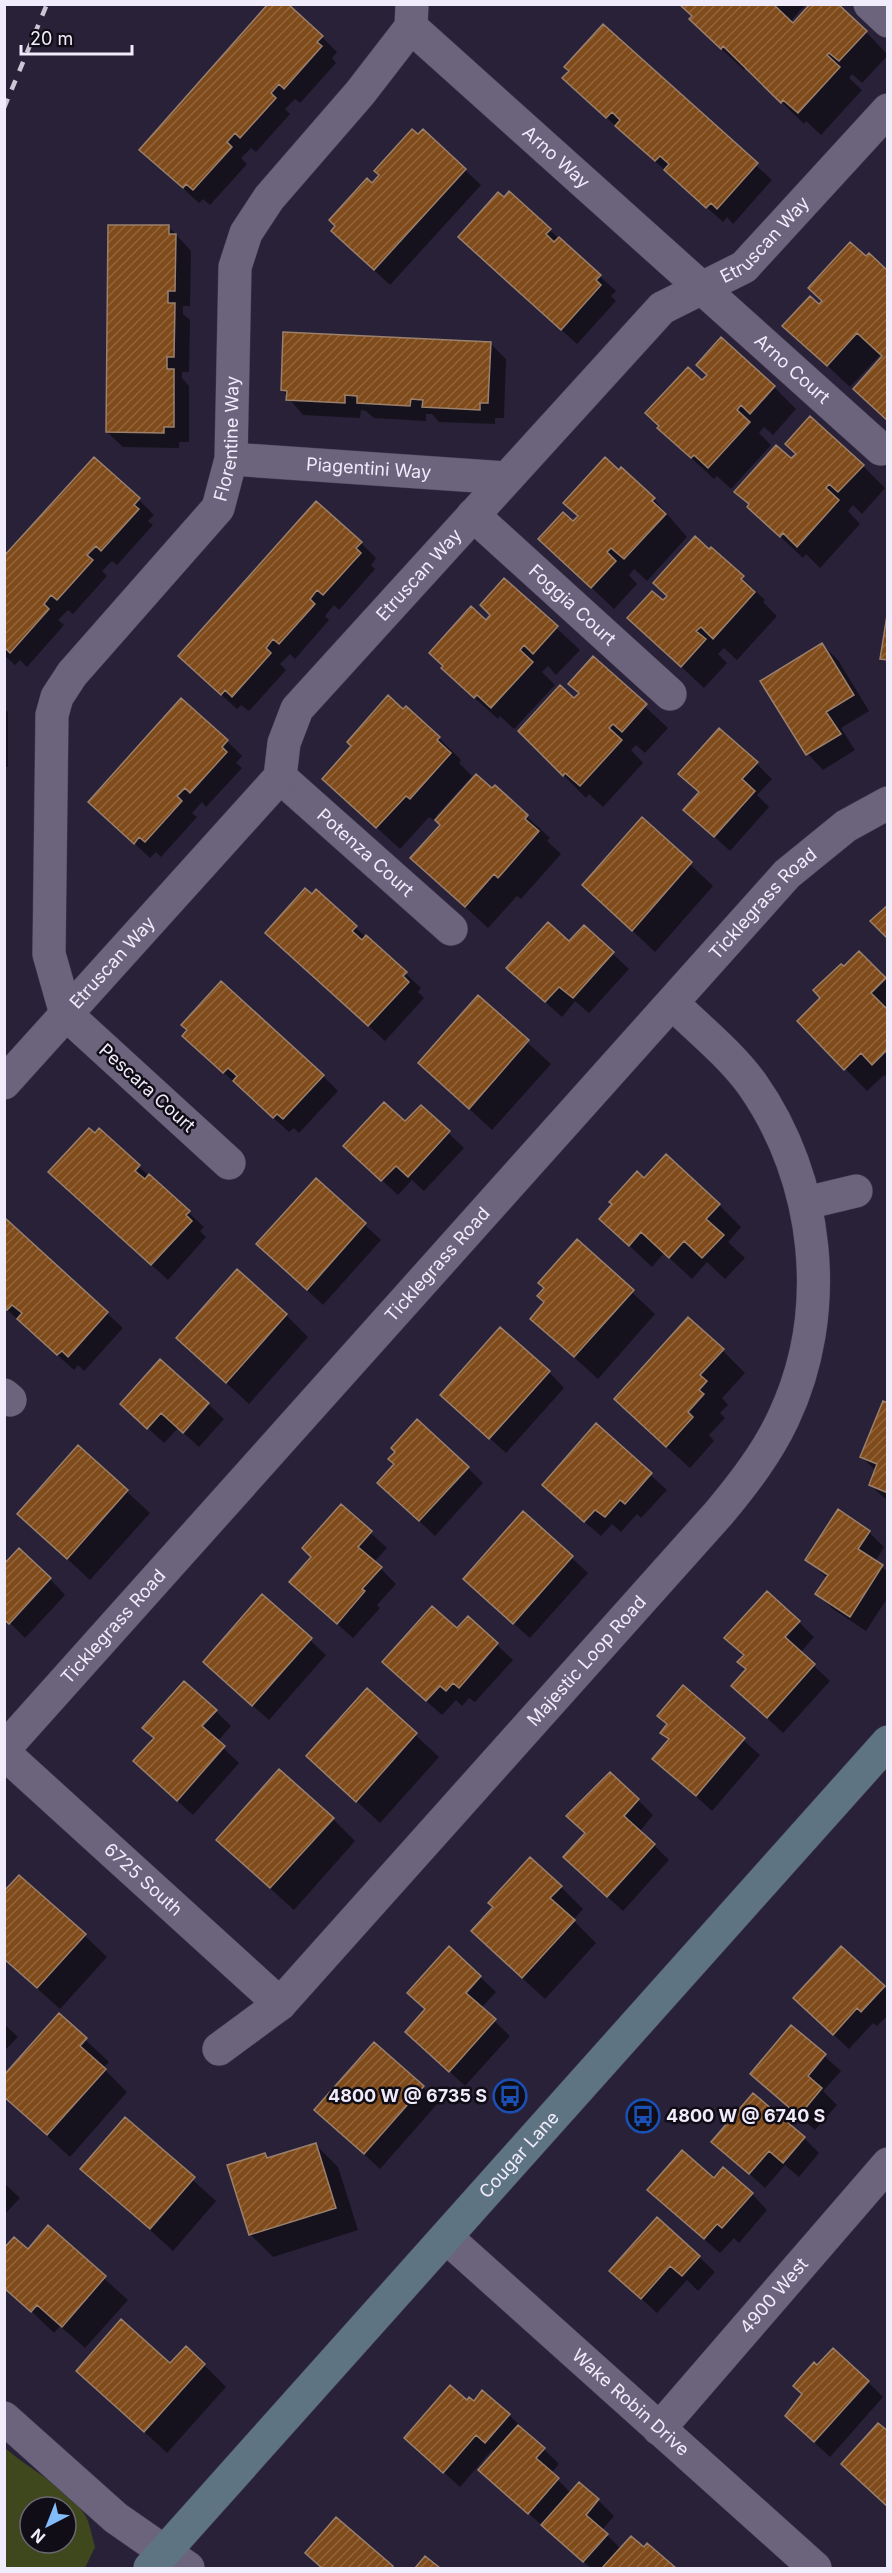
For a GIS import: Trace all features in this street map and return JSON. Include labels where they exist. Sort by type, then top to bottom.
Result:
[{"type":"main road","name":"Cougar Lane","points":[[168,2563],[446,2237],[888,1742]]},
{"type":"street","points":[[870,4],[888,21]]},
{"type":"street","name":"Arno Way","points":[[411,16],[703,288]]},
{"type":"street","name":"Florentine Way","points":[[66,1014],[49,954],[52,715],[57,697],[72,675],[218,508],[231,459],[235,267],[246,233],[269,198],[360,93],[411,16]]},
{"type":"street","name":"Etruscan Way","points":[[4,1083],[280,777],[284,743],[297,709],[506,478],[662,308],[744,267],[888,110]]},
{"type":"street","name":"Arno Court","points":[[703,288],[881,449]]},
{"type":"street","name":"Piagentini Way","points":[[231,459],[506,478]]},
{"type":"street","name":"Foggia Court","points":[[473,516],[670,694]]},
{"type":"street","name":"Potenza Court","points":[[280,777],[451,929]]},
{"type":"street","name":"Ticklegrass Road","points":[[4,1751],[787,874],[846,826],[888,803]]},
{"type":"street","name":"Majestic Loop Road","points":[[219,2049],[280,2004],[719,1513],[766,1450],[784,1418],[806,1348],[814,1274],[806,1203],[788,1151],[751,1082],[722,1050],[672,1003]]},
{"type":"street","name":"Pescara Court","points":[[66,1014],[229,1163]]},
{"type":"street","points":[[806,1203],[856,1191]]},
{"type":"street","name":"6725 South","points":[[4,1751],[280,2004]]},
{"type":"street","name":"4900 West","points":[[660,2429],[888,2164]]},
{"type":"street","name":"Wake Robin Drive","points":[[446,2237],[815,2568]]},
{"type":"street","points":[[4,2418],[168,2563]]},
{"type":"green space","points":[[4,2447],[68,2495],[18,2495],[18,2555],[78,2555],[78,2506],[87,2518],[95,2547],[85,2568],[5,2568]]},
{"type":"building","points":[[268,4],[288,4],[323,36],[317,42],[322,46],[284,89],[279,84],[271,93],[276,98],[240,138],[235,133],[227,142],[232,147],[193,190],[186,184],[183,188],[139,150]]},
{"type":"building","points":[[679,4],[773,4],[793,23],[810,4],[838,4],[867,31],[839,61],[829,53],[827,55],[840,67],[798,113],[783,100],[781,103],[723,46],[721,49],[689,19],[692,16]]},
{"type":"building","points":[[603,24],[758,163],[717,209],[711,203],[706,208],[664,170],[669,164],[660,156],[655,161],[615,126],[620,120],[612,112],[606,118],[562,78],[569,71],[564,67]]},
{"type":"building","points":[[412,129],[418,134],[423,129],[466,169],[374,270],[331,231],[335,226],[329,220],[367,178],[372,183],[379,175],[374,171]]},
{"type":"building","points":[[509,191],[551,229],[546,234],[554,242],[559,237],[601,275],[596,280],[601,285],[561,330],[458,237],[498,192],[504,197]]},
{"type":"building","points":[[108,225],[169,225],[169,234],[176,234],[175,291],[168,291],[168,303],[175,303],[174,357],[167,357],[167,369],[174,369],[174,427],[164,427],[164,433],[106,432]]},
{"type":"building","points":[[850,242],[866,256],[869,253],[888,271],[888,421],[853,389],[882,356],[857,333],[827,366],[782,326],[810,296],[819,304],[822,301],[808,288]]},
{"type":"building","points":[[283,332],[491,342],[488,403],[480,403],[480,410],[422,407],[423,400],[411,399],[410,406],[357,403],[357,396],[345,395],[345,403],[286,400],[287,391],[281,390]]},
{"type":"building","points":[[721,337],[775,386],[750,414],[741,405],[737,410],[750,422],[708,468],[694,455],[691,458],[657,428],[659,426],[645,413],[688,367],[702,380],[707,375],[696,365]]},
{"type":"building","points":[[810,416],[864,465],[838,492],[829,484],[826,488],[839,500],[797,547],[783,533],[780,537],[747,507],[749,504],[734,492],[776,445],[791,458],[796,454],[785,444]]},
{"type":"building","points":[[94,457],[140,498],[134,505],[139,509],[101,551],[96,546],[87,555],[93,560],[57,600],[51,595],[44,604],[49,609],[10,653],[4,647],[4,556]]},
{"type":"building","points":[[605,457],[619,470],[621,467],[655,498],[652,501],[666,514],[624,559],[611,548],[607,552],[616,561],[591,588],[538,539],[563,512],[573,521],[578,516],[563,503]]},
{"type":"building","points":[[316,501],[362,542],[356,548],[361,553],[323,595],[317,590],[310,599],[315,604],[279,644],[273,639],[266,648],[271,653],[232,697],[225,690],[221,695],[178,656]]},
{"type":"building","points":[[695,536],[744,576],[741,579],[755,592],[713,639],[701,627],[696,631],[706,639],[681,667],[627,618],[652,591],[663,600],[667,596],[653,583]]},
{"type":"building","points":[[504,578],[558,626],[533,654],[524,645],[520,650],[533,662],[491,708],[477,695],[474,698],[441,668],[443,666],[429,653],[471,606],[486,620],[490,615],[480,605]]},
{"type":"building","points":[[888,609],[888,660],[880,659]]},
{"type":"building","points":[[822,643],[854,695],[826,712],[841,734],[806,755],[760,681]]},
{"type":"building","points":[[593,656],[647,704],[622,732],[613,724],[609,728],[622,740],[580,786],[565,773],[563,776],[518,731],[560,685],[574,698],[579,693],[568,684]]},
{"type":"building","points":[[388,695],[403,709],[406,706],[440,737],[437,740],[451,753],[410,799],[406,796],[376,828],[322,779],[351,746],[347,742]]},
{"type":"building","points":[[181,698],[228,740],[222,747],[227,752],[190,793],[185,788],[177,796],[182,801],[145,842],[139,837],[134,844],[88,802]]},
{"type":"building","points":[[719,728],[758,762],[742,779],[755,791],[714,837],[683,810],[699,792],[678,774]]},
{"type":"building","points":[[476,774],[492,788],[495,785],[528,815],[525,819],[539,831],[498,878],[494,874],[465,907],[410,858],[440,825],[435,820]]},
{"type":"building","points":[[642,817],[692,862],[632,931],[582,885]]},
{"type":"building","points":[[305,888],[312,894],[316,889],[357,926],[352,931],[362,940],[366,935],[407,972],[403,976],[409,982],[368,1026],[265,933]]},
{"type":"building","points":[[888,905],[888,939],[870,921]]},
{"type":"building","points":[[548,922],[569,941],[584,925],[614,952],[573,998],[559,987],[545,1002],[506,968]]},
{"type":"building","points":[[859,951],[886,978],[871,993],[888,1010],[888,1049],[872,1065],[861,1053],[844,1070],[797,1021],[820,998],[813,990]]},
{"type":"building","points":[[221,981],[324,1075],[283,1119],[277,1114],[273,1118],[233,1081],[237,1076],[228,1068],[223,1073],[182,1036],[187,1030],[181,1025]]},
{"type":"building","points":[[478,995],[529,1040],[469,1109],[418,1063]]},
{"type":"building","points":[[384,1102],[405,1121],[421,1105],[450,1131],[408,1177],[396,1166],[381,1181],[343,1146]]},
{"type":"building","points":[[89,1128],[95,1133],[99,1128],[140,1165],[135,1171],[145,1179],[149,1174],[190,1211],[186,1215],[192,1221],[151,1265],[48,1172]]},
{"type":"building","points":[[666,1154],[720,1204],[706,1219],[724,1235],[702,1258],[684,1241],[669,1258],[641,1232],[629,1246],[599,1219],[612,1204],[609,1202],[637,1171],[644,1178]]},
{"type":"building","points":[[316,1178],[366,1223],[307,1290],[256,1244]]},
{"type":"building","points":[[5,1218],[108,1312],[68,1357],[62,1351],[57,1355],[17,1319],[22,1313],[12,1305],[7,1310],[4,1308]]},
{"type":"building","points":[[577,1239],[634,1290],[574,1357],[530,1319],[544,1302],[537,1296],[544,1288],[538,1283]]},
{"type":"building","points":[[237,1269],[287,1314],[226,1383],[176,1338]]},
{"type":"building","points":[[688,1317],[724,1349],[700,1375],[707,1381],[699,1390],[704,1394],[688,1412],[693,1417],[666,1447],[614,1399]]},
{"type":"building","points":[[500,1327],[550,1371],[489,1439],[440,1395]]},
{"type":"building","points":[[160,1359],[209,1403],[183,1433],[161,1413],[147,1429],[120,1404]]},
{"type":"building","points":[[883,1401],[888,1403],[888,1493],[869,1485],[877,1464],[860,1457]]},
{"type":"building","points":[[417,1419],[469,1467],[419,1521],[377,1483],[394,1464],[388,1459],[395,1452],[391,1448]]},
{"type":"building","points":[[596,1423],[652,1473],[625,1504],[620,1500],[605,1517],[595,1510],[584,1522],[542,1485]]},
{"type":"building","points":[[78,1445],[128,1490],[67,1559],[17,1514]]},
{"type":"building","points":[[341,1504],[372,1531],[358,1547],[382,1567],[362,1589],[365,1591],[337,1624],[289,1582],[311,1557],[302,1548]]},
{"type":"building","points":[[838,1509],[870,1531],[858,1549],[883,1565],[850,1617],[815,1594],[828,1575],[805,1560]]},
{"type":"building","points":[[523,1511],[573,1556],[513,1624],[463,1579]]},
{"type":"building","points":[[19,1548],[51,1578],[9,1624],[4,1620],[4,1564]]},
{"type":"building","points":[[767,1591],[800,1621],[785,1637],[815,1664],[767,1718],[731,1686],[746,1669],[737,1662],[744,1655],[724,1638]]},
{"type":"building","points":[[262,1594],[312,1638],[252,1706],[203,1662]]},
{"type":"building","points":[[432,1606],[457,1628],[468,1616],[498,1643],[459,1688],[453,1683],[446,1691],[440,1686],[426,1701],[382,1662]]},
{"type":"building","points":[[184,1681],[217,1710],[202,1726],[225,1746],[177,1801],[133,1761],[154,1738],[142,1728]]},
{"type":"building","points":[[683,1685],[745,1738],[696,1796],[652,1759],[669,1739],[660,1733],[667,1724],[657,1716]]},
{"type":"building","points":[[367,1688],[417,1733],[356,1802],[306,1756]]},
{"type":"building","points":[[279,1769],[334,1818],[270,1888],[216,1840]]},
{"type":"building","points":[[610,1772],[639,1799],[624,1816],[655,1844],[607,1897],[563,1857],[585,1833],[566,1816]]},
{"type":"building","points":[[530,1857],[562,1886],[550,1898],[575,1920],[522,1978],[471,1931],[493,1907],[488,1903]]},
{"type":"building","points":[[19,1875],[86,1934],[37,1988],[4,1959],[4,1891]]},
{"type":"building","points":[[449,1946],[481,1976],[466,1993],[496,2019],[449,2072],[405,2032],[425,2009],[407,1993]]},
{"type":"building","points":[[841,1946],[885,1986],[861,2012],[857,2008],[833,2035],[793,1998]]},
{"type":"building","points":[[59,2013],[87,2038],[80,2046],[106,2069],[47,2135],[4,2097],[4,2075]]},
{"type":"building","points":[[791,2025],[826,2054],[808,2076],[822,2088],[799,2116],[750,2074]]},
{"type":"building","points":[[374,2042],[424,2086],[364,2154],[314,2110]]},
{"type":"building","points":[[753,2093],[805,2137],[783,2163],[769,2151],[749,2174],[711,2142]]},
{"type":"building","points":[[125,2117],[195,2177],[150,2229],[80,2169]]},
{"type":"building","points":[[316,2143],[336,2208],[249,2235],[227,2165],[265,2153],[267,2158]]},
{"type":"building","points":[[682,2150],[714,2178],[723,2167],[753,2193],[722,2228],[717,2224],[704,2239],[647,2190]]},
{"type":"building","points":[[657,2217],[700,2256],[682,2276],[670,2266],[641,2299],[609,2271]]},
{"type":"building","points":[[48,2225],[106,2276],[62,2327],[37,2305],[31,2312],[4,2288],[4,2248],[14,2237],[28,2249]]},
{"type":"building","points":[[121,2319],[170,2363],[186,2346],[205,2364],[144,2432],[76,2371]]},
{"type":"building","points":[[833,2348],[869,2381],[814,2442],[785,2416],[802,2394],[793,2386],[814,2362],[817,2365]]},
{"type":"building","points":[[450,2385],[467,2400],[469,2397],[474,2401],[482,2390],[510,2414],[485,2443],[476,2435],[443,2473],[404,2438]]},
{"type":"building","points":[[878,2423],[888,2431],[888,2507],[841,2464]]},
{"type":"building","points":[[518,2425],[545,2448],[536,2458],[559,2478],[528,2514],[478,2470]]},
{"type":"building","points":[[579,2482],[599,2499],[586,2515],[608,2534],[583,2562],[541,2525]]},
{"type":"building","points":[[336,2517],[393,2566],[391,2568],[322,2568],[305,2553]]},
{"type":"building","points":[[631,2536],[644,2547],[647,2543],[676,2568],[602,2568]]},
{"type":"building","points":[[425,2556],[440,2568],[415,2568]]},
{"type":"railway","points":[[4,108],[47,4]]},
{"type":"place","name":"4800 W @ 6735 S","points":[[510,2096]]},
{"type":"place","name":"4800 W @ 6740 S","points":[[643,2116]]}]
